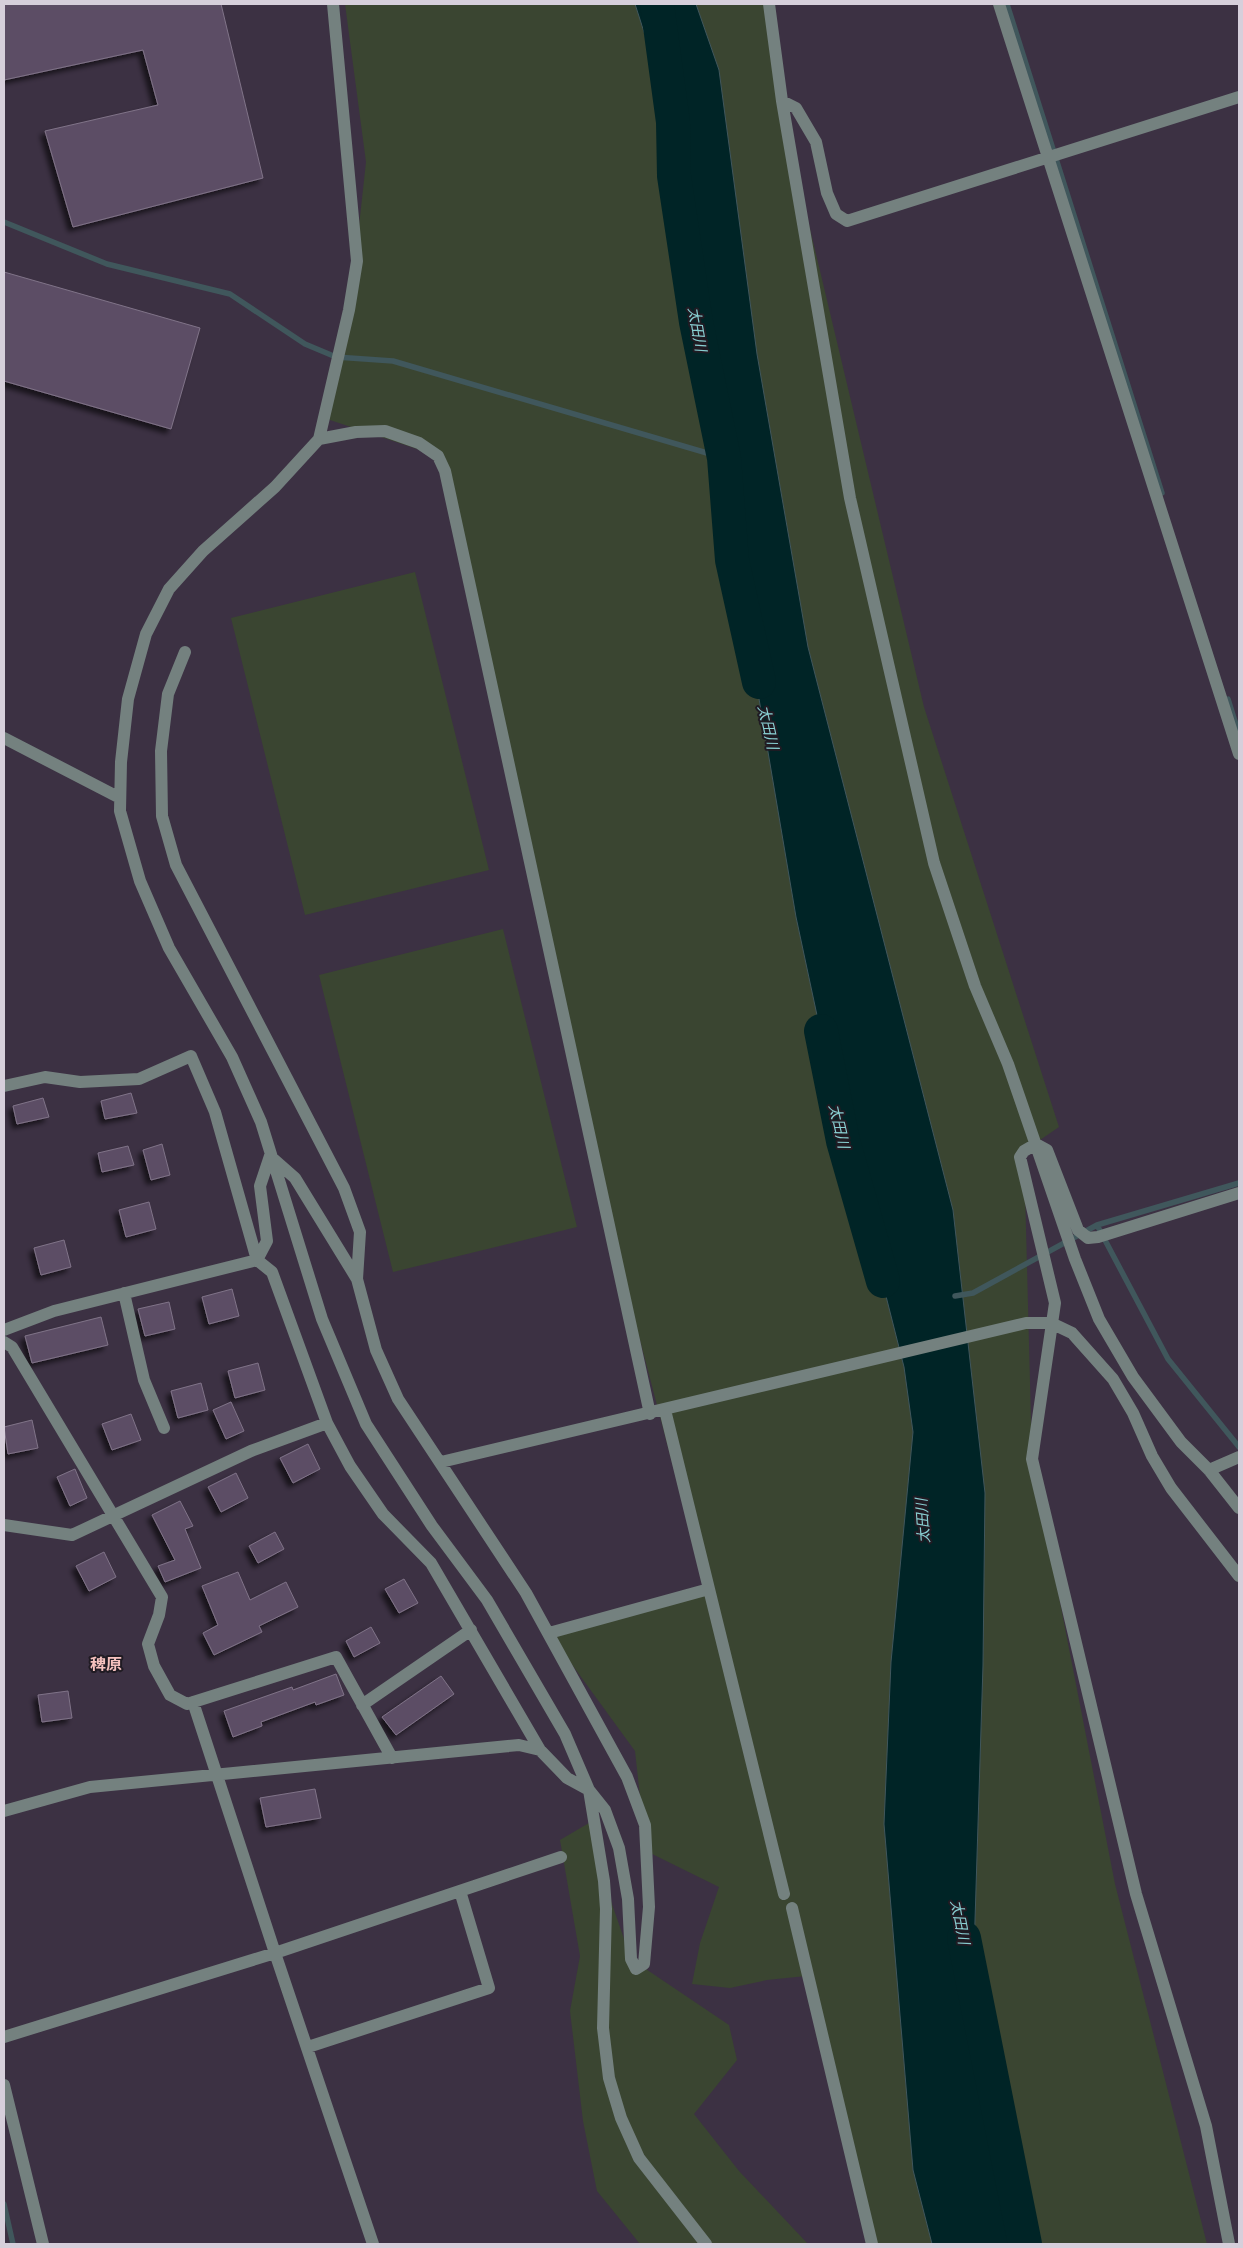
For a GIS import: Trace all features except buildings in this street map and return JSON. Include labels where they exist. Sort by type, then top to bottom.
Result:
[{"type":"street","points":[[334,4],[357,261],[349,310],[319,439],[275,487],[204,551],[169,589],[146,634],[128,699],[121,762],[120,811],[140,881],[169,948],[232,1057],[260,1122],[322,1319],[366,1424],[432,1526],[487,1600],[565,1734],[589,1790],[604,1880],[606,1909],[602,2028],[609,2078],[621,2118],[640,2158],[706,2244]]},
{"type":"street","points":[[769,4],[782,102],[850,498],[932,854],[974,986],[1008,1064],[1075,1258],[1099,1319],[1133,1377],[1149,1399],[1181,1442],[1209,1470],[1239,1508]]},
{"type":"street","points":[[999,4],[1239,754]]},
{"type":"street","points":[[782,102],[796,108],[816,142],[827,193],[836,214],[847,221],[1047,156],[1239,97]]},
{"type":"street","points":[[319,439],[356,432],[385,432],[419,443],[438,456],[445,471],[650,1414]]},
{"type":"street","points":[[185,652],[168,694],[161,751],[162,816],[176,865],[344,1188],[360,1232],[356,1279]]},
{"type":"street","points":[[4,738],[120,798]]},
{"type":"street","points":[[4,1086],[45,1077],[80,1082],[139,1079],[191,1056],[215,1112],[258,1260],[272,1272],[327,1423],[350,1466],[383,1514],[431,1563],[540,1750],[567,1778],[589,1790],[605,1810],[619,1848],[628,1899],[630,1959],[636,1969],[644,1964],[649,1907],[645,1825],[627,1777],[526,1592],[398,1399],[376,1350],[356,1279],[295,1178],[270,1156]]},
{"type":"street","points":[[1036,1144],[1047,1150],[1078,1230],[1088,1238],[1098,1237],[1239,1193]]},
{"type":"street","points":[[1036,1144],[1024,1151],[1020,1157],[1055,1303],[1032,1459],[1136,1894],[1206,2126],[1229,2244]]},
{"type":"street","points":[[258,1260],[267,1241],[260,1186],[270,1156]]},
{"type":"street","points":[[4,1330],[54,1311],[258,1260]]},
{"type":"street","points":[[124,1293],[144,1380],[164,1428]]},
{"type":"street","points":[[441,1462],[650,1414],[1026,1323],[1052,1323],[1072,1334],[1113,1379],[1134,1413],[1152,1456],[1171,1488],[1239,1576]]},
{"type":"street","points":[[4,1342],[12,1347],[162,1597],[159,1615],[148,1644],[154,1666],[170,1695],[187,1704],[336,1657],[392,1758]]},
{"type":"street","points":[[665,1410],[784,1894]]},
{"type":"street","points":[[4,1525],[72,1535],[114,1517],[251,1451],[327,1423]]},
{"type":"street","points":[[1209,1470],[1239,1457]]},
{"type":"street","points":[[549,1633],[709,1589]]},
{"type":"street","points":[[362,1705],[471,1630]]},
{"type":"street","points":[[193,1702],[275,1953],[374,2244]]},
{"type":"street","points":[[4,1811],[90,1787],[519,1746],[540,1750]]},
{"type":"street","points":[[4,2036],[275,1953],[560,1857]]},
{"type":"street","points":[[308,2047],[490,1988],[460,1891]]},
{"type":"street","points":[[792,1908],[872,2244]]},
{"type":"street","points":[[4,2085],[43,2244]]},
{"type":"shaded area","points":[[345,4],[635,4],[673,122],[728,516],[796,917],[830,1076],[904,1367],[913,1432],[891,1662],[884,1824],[913,2170],[932,2244],[876,2244],[806,1976],[767,1980],[730,1988],[692,1984],[700,1943],[719,1887],[646,1851],[635,1751],[549,1633],[705,1589],[599,1183],[438,456],[324,418],[352,290],[366,162]]},
{"type":"shaded area","points":[[696,4],[768,4],[790,145],[924,707],[1059,1127],[1024,1151],[1032,1459],[1115,1884],[1207,2244],[1027,2244],[973,1984],[983,1665],[985,1493],[953,1210],[808,647],[757,354],[719,70]]},
{"type":"shaded area","points":[[415,572],[489,870],[305,915],[231,618]]},
{"type":"shaded area","points":[[503,929],[577,1227],[393,1272],[319,975]]},
{"type":"shaded area","points":[[594,1820],[604,1881],[631,1959],[729,2025],[737,2060],[694,2114],[739,2171],[808,2244],[640,2244],[597,2191],[583,2121],[570,2011],[580,1956],[560,1840]]},
{"type":"water","points":[[635,4],[696,4],[719,70],[757,354],[808,647],[953,1210],[985,1493],[983,1665],[973,1984],[1027,2244],[932,2244],[913,2170],[884,1824],[891,1662],[913,1432],[904,1367],[830,1076],[796,917],[728,516],[673,122]]},
{"type":"waterway","name":"太田川","points":[[657,4],[673,122],[674,176],[696,322],[724,458],[732,560],[759,682]]},
{"type":"waterway","points":[[1007,4],[1162,493]]},
{"type":"waterway","points":[[4,222],[107,264],[230,294],[305,344],[336,357],[393,361],[724,458]]},
{"type":"waterway","points":[[1228,699],[1239,734]]},
{"type":"waterway","name":"太田川","points":[[821,1031],[843,1141],[883,1281]]},
{"type":"waterway","points":[[955,1296],[973,1293],[1097,1225],[1239,1183]]},
{"type":"waterway","points":[[1097,1225],[1168,1359],[1239,1447]]},
{"type":"waterway","name":"太田川","points":[[964,1938],[1025,2244]]},
{"type":"waterway","points":[[4,2204],[13,2244]]},
{"type":"district","name":"稗原","points":[[106,1663]]}]
